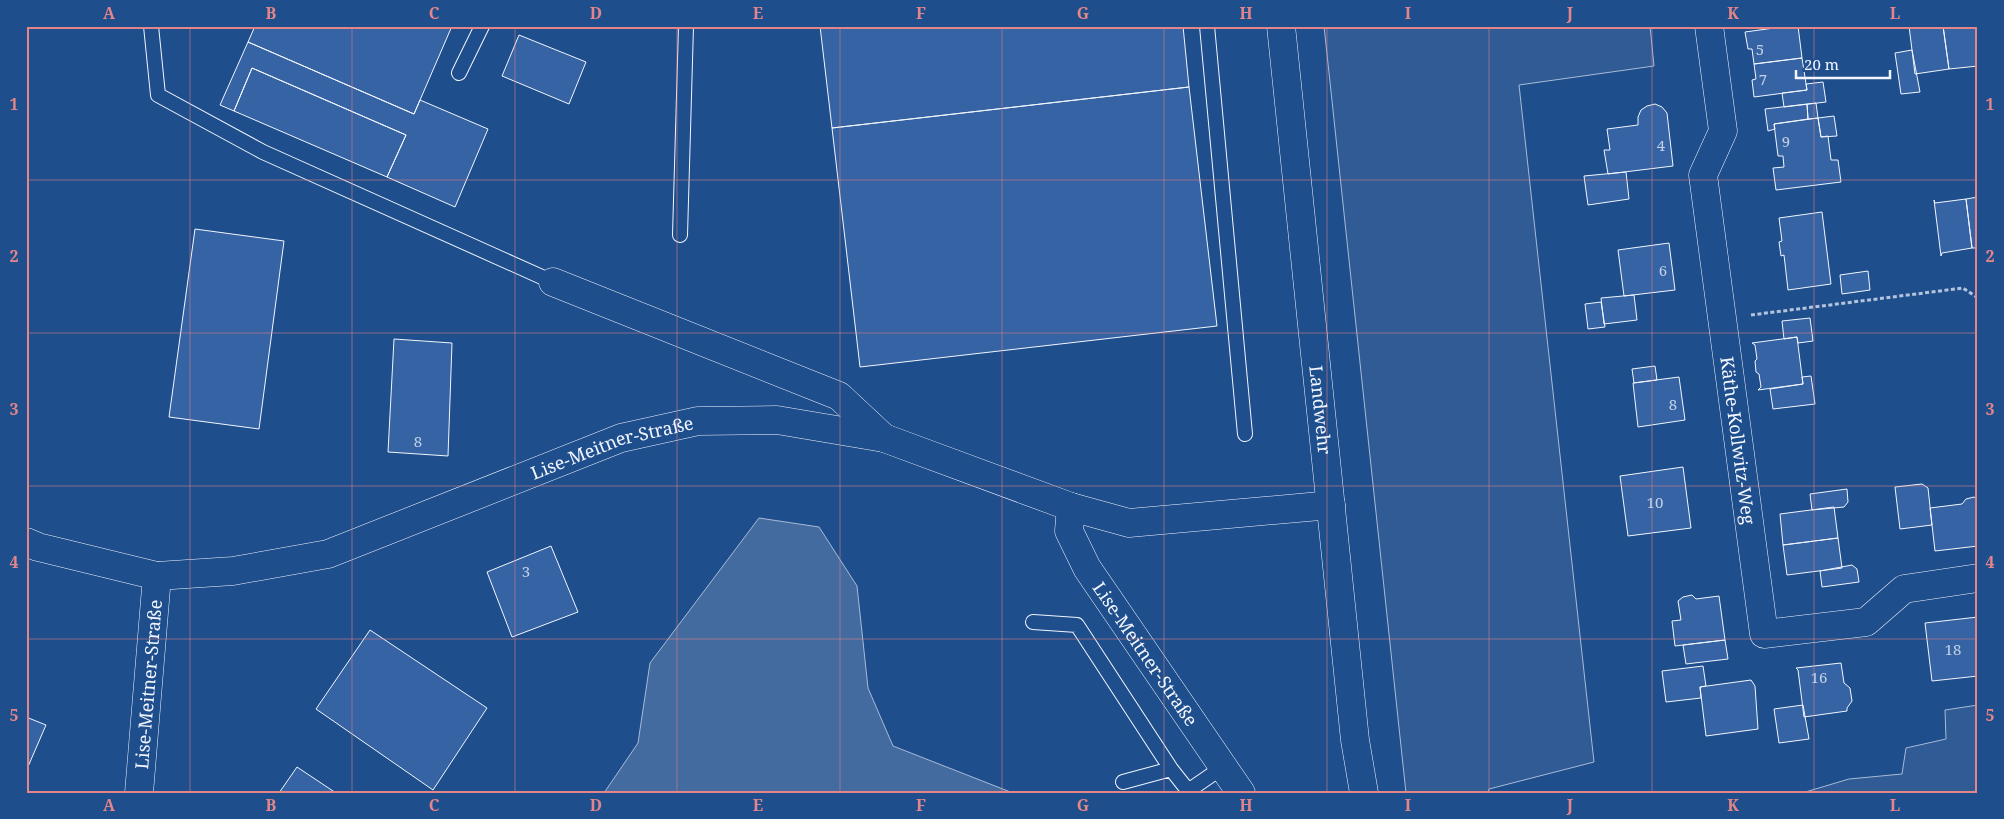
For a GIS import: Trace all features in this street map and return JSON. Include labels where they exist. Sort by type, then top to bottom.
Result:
[{"type":"street","name":"Landwehr","points":[[1281,26],[1355,740],[1364,793]]},
{"type":"street","name":"Käthe-Kollwitz-Weg","points":[[1709,26],[1723,130],[1703,175],[1764,634],[1866,622],[1904,589],[1978,578]]},
{"type":"street","points":[[553,282],[839,396],[884,438]]},
{"type":"street","name":"Lise-Meitner-Straße","points":[[26,542],[38,547],[157,576],[233,571],[328,554],[621,438],[698,421],[777,420],[884,438],[1071,507],[1129,523],[1331,505]]},
{"type":"street","name":"Lise-Meitner-Straße","points":[[1071,507],[1068,531],[1087,568],[1241,793]]},
{"type":"street","name":"Lise-Meitner-Straße","points":[[139,793],[157,576]]},
{"type":"lane","points":[[151,26],[158,95],[263,152],[553,282]]},
{"type":"lane","points":[[459,73],[482,26]]},
{"type":"lane","points":[[680,235],[686,26]]},
{"type":"lane","points":[[1207,26],[1245,434]]},
{"type":"lane","points":[[1033,622],[1077,625],[1171,769],[1189,792],[1223,767]]},
{"type":"lane","points":[[1123,782],[1171,769]]},
{"type":"path","points":[[1721,319],[1963,288],[1978,298]]},
{"type":"shaded area","points":[[1324,26],[1650,26],[1654,66],[1519,85],[1594,762],[1489,789],[1488,793],[1406,793]]},
{"type":"shaded area","points":[[759,518],[819,527],[857,586],[868,688],[893,746],[1013,793],[604,793],[638,743],[650,663]]},
{"type":"shaded area","points":[[1978,705],[1978,793],[1802,793],[1849,779],[1902,774],[1906,748],[1946,739],[1945,710]]},
{"type":"building","points":[[255,26],[452,26],[414,114],[248,42]]},
{"type":"building","points":[[820,26],[1183,26],[1189,87],[832,128]]},
{"type":"building","points":[[1798,26],[1802,58],[1754,64],[1752,49],[1748,49],[1745,32]]},
{"type":"building","points":[[1909,26],[1943,26],[1949,69],[1915,74]]},
{"type":"building","points":[[1943,26],[1977,26],[1978,66],[1949,69]]},
{"type":"building","points":[[519,35],[586,62],[569,104],[502,76]]},
{"type":"building","points":[[248,42],[414,114],[420,100],[488,129],[455,207],[387,177],[406,135],[252,68],[234,111],[220,105]]},
{"type":"building","points":[[1912,50],[1920,92],[1901,94],[1895,53]]},
{"type":"building","points":[[1802,58],[1807,90],[1754,97],[1752,80],[1756,79],[1754,64]]},
{"type":"building","points":[[252,68],[406,135],[387,177],[234,111]]},
{"type":"building","points":[[1823,82],[1826,102],[1784,107],[1782,93],[1807,90],[1806,84]]},
{"type":"building","points":[[1189,87],[1217,326],[860,367],[832,128]]},
{"type":"building","points":[[1816,103],[1818,118],[1808,119],[1807,104]]},
{"type":"building","points":[[1655,104],[1662,107],[1667,113],[1673,166],[1608,174],[1604,150],[1610,150],[1607,129],[1638,125],[1638,117],[1641,110]]},
{"type":"building","points":[[1807,104],[1808,119],[1774,124],[1775,129],[1768,131],[1765,109]]},
{"type":"building","points":[[1834,116],[1837,136],[1821,137],[1818,118]]},
{"type":"building","points":[[1818,118],[1821,137],[1828,136],[1831,160],[1838,160],[1841,182],[1776,190],[1773,168],[1784,167],[1783,156],[1778,156],[1774,124]]},
{"type":"building","points":[[1626,172],[1629,199],[1588,205],[1584,176]]},
{"type":"building","points":[[1978,197],[1978,248],[1972,248],[1966,199]]},
{"type":"building","points":[[1966,199],[1972,248],[1942,253],[1941,256],[1934,200],[1935,203]]},
{"type":"building","points":[[1822,212],[1831,284],[1788,290],[1784,255],[1781,256],[1779,242],[1782,241],[1779,218]]},
{"type":"building","points":[[195,229],[284,241],[259,429],[169,417]]},
{"type":"building","points":[[1669,243],[1675,290],[1624,296],[1618,250]]},
{"type":"building","points":[[1868,271],[1870,290],[1842,294],[1840,275]]},
{"type":"building","points":[[1634,295],[1637,320],[1604,324],[1601,298]]},
{"type":"building","points":[[1601,302],[1605,327],[1588,329],[1585,304]]},
{"type":"building","points":[[1810,318],[1813,341],[1798,343],[1797,337],[1784,339],[1782,321]]},
{"type":"building","points":[[1797,337],[1803,384],[1758,390],[1761,387],[1759,374],[1756,372],[1755,345],[1752,343]]},
{"type":"building","points":[[394,339],[452,343],[448,456],[388,452]]},
{"type":"building","points":[[1655,366],[1657,380],[1634,383],[1632,369]]},
{"type":"building","points":[[1811,376],[1815,404],[1773,409],[1770,389],[1803,384],[1802,377]]},
{"type":"building","points":[[1679,377],[1685,420],[1638,427],[1633,383]]},
{"type":"building","points":[[1683,467],[1691,528],[1628,536],[1620,476]]},
{"type":"building","points":[[1922,484],[1928,488],[1932,525],[1900,529],[1895,487]]},
{"type":"building","points":[[1847,489],[1848,502],[1844,507],[1812,510],[1810,494]]},
{"type":"building","points":[[1974,497],[1978,500],[1978,546],[1935,551],[1930,508],[1962,504],[1966,499]]},
{"type":"building","points":[[1834,507],[1838,538],[1783,545],[1780,514]]},
{"type":"building","points":[[1838,538],[1842,568],[1787,575],[1783,545]]},
{"type":"building","points":[[551,546],[578,612],[512,637],[487,572]]},
{"type":"building","points":[[1852,565],[1857,569],[1859,582],[1822,587],[1820,571]]},
{"type":"building","points":[[1692,595],[1696,599],[1719,596],[1725,640],[1675,646],[1672,621],[1681,620],[1678,601],[1683,597]]},
{"type":"building","points":[[1978,617],[1978,676],[1932,681],[1925,623]]},
{"type":"building","points":[[370,630],[487,708],[433,790],[316,709]]},
{"type":"building","points":[[1725,640],[1728,659],[1686,664],[1683,645]]},
{"type":"building","points":[[1841,663],[1844,683],[1850,688],[1852,701],[1847,711],[1804,717],[1798,670],[1796,668]]},
{"type":"building","points":[[1703,666],[1706,686],[1700,687],[1701,698],[1666,702],[1662,671]]},
{"type":"building","points":[[1751,680],[1755,686],[1758,729],[1706,736],[1700,687]]},
{"type":"building","points":[[1803,705],[1809,739],[1779,743],[1774,709]]},
{"type":"building","points":[[26,717],[46,725],[27,769],[26,768]]},
{"type":"building","points":[[297,767],[336,793],[279,793]]}]
